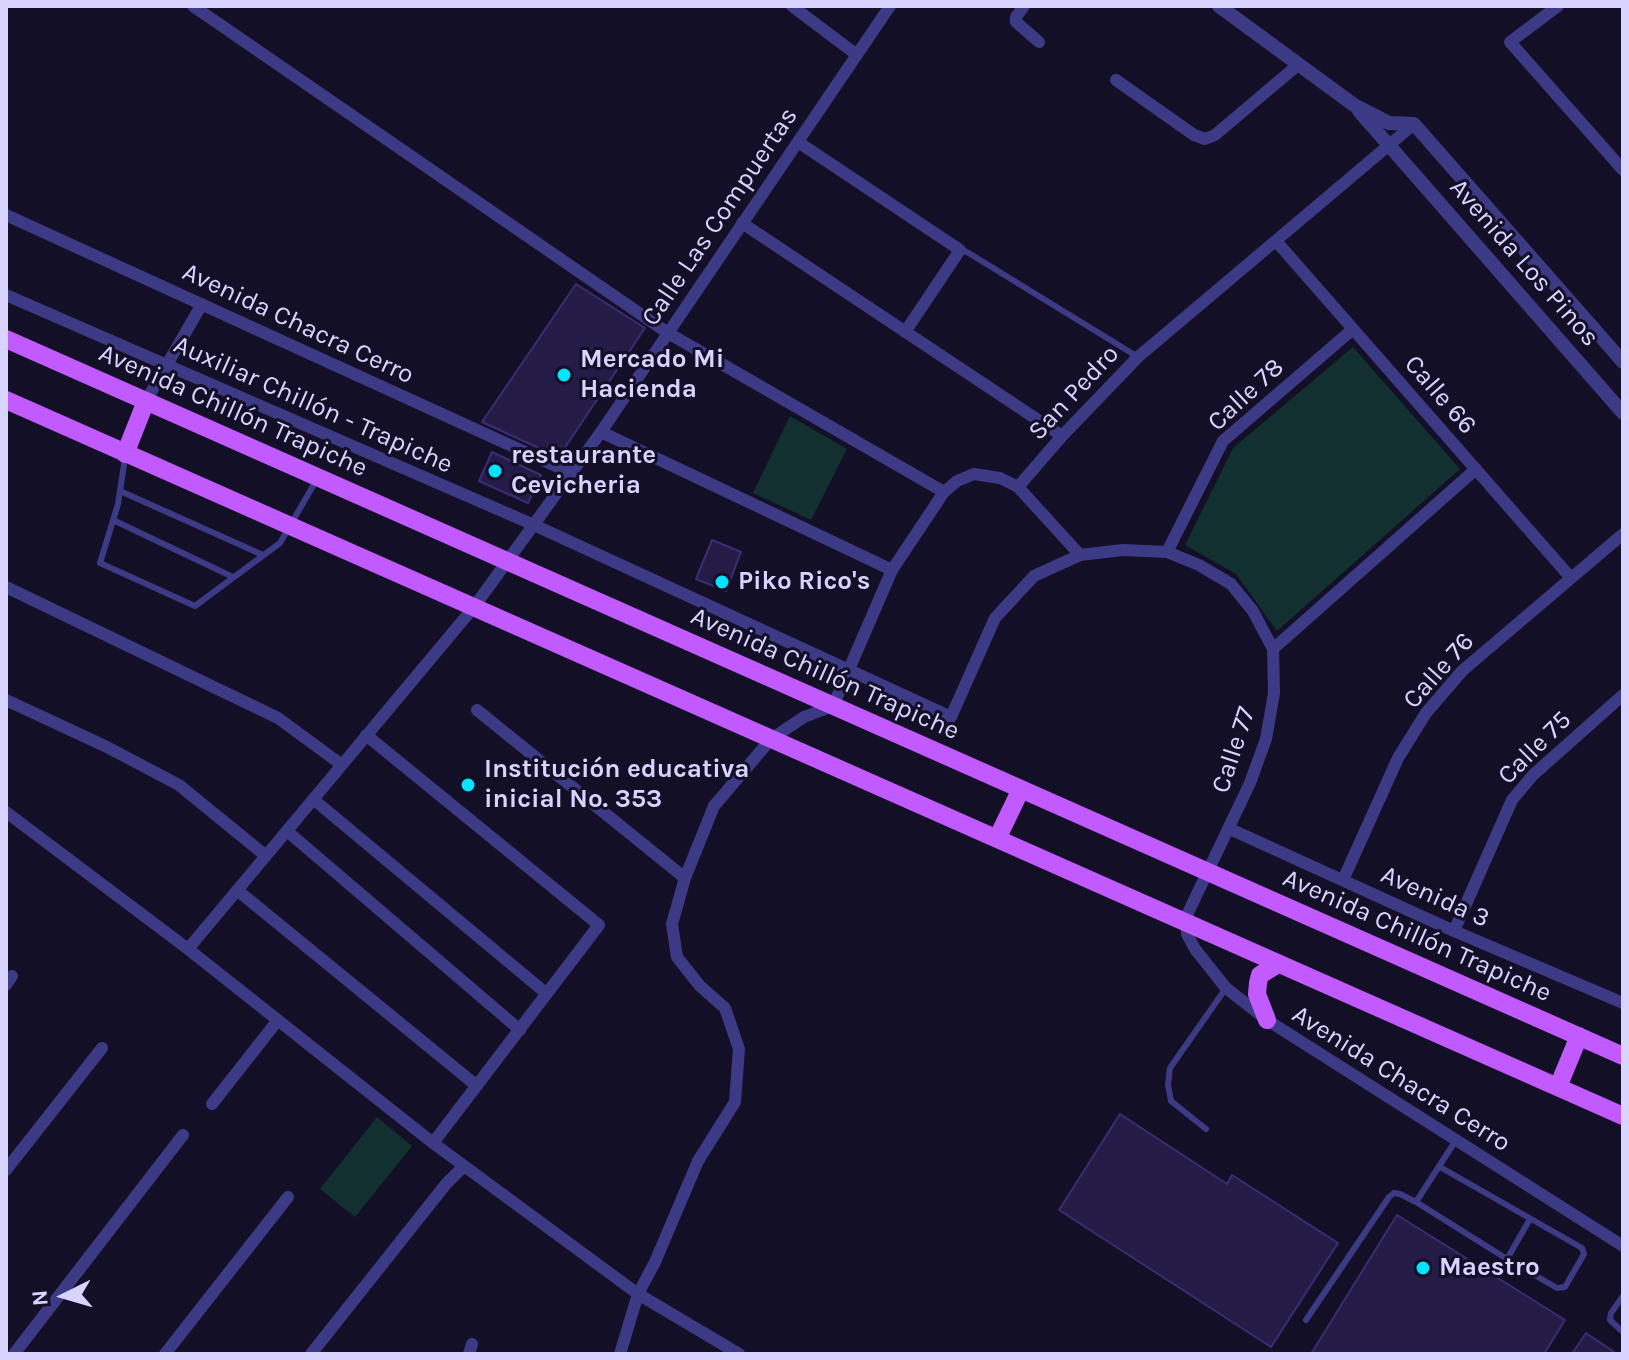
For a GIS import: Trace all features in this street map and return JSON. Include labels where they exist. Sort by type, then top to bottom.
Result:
[{"type":"main road","name":"Avenida Chillón Trapiche","points":[[6,339],[1623,1056]]},
{"type":"main road","points":[[6,400],[1623,1116]]},
{"type":"main road","points":[[125,454],[146,401]]},
{"type":"main road","points":[[997,839],[1021,789]]},
{"type":"main road","points":[[1267,1020],[1257,994],[1258,983],[1260,975],[1278,964]]},
{"type":"main road","points":[[1558,1087],[1579,1036]]},
{"type":"street","points":[[193,6],[668,333],[944,492]]},
{"type":"street","points":[[792,6],[857,55]]},
{"type":"street","name":"Calle Las Compuertas","points":[[188,949],[474,607],[601,432],[890,6]]},
{"type":"street","points":[[1024,6],[1016,22],[1039,42]]},
{"type":"street","points":[[1219,6],[1354,105],[1389,123],[1414,124]]},
{"type":"street","points":[[1558,6],[1510,42],[1623,170]]},
{"type":"street","points":[[1116,80],[1194,135],[1205,139],[1215,135],[1299,64]]},
{"type":"street","name":"Avenida Los Pinos","points":[[1354,105],[1623,413]]},
{"type":"street","name":"Avenida Los Pinos","points":[[1414,124],[1622,359]]},
{"type":"street","name":"San Pedro","points":[[1018,487],[1138,357],[1414,124]]},
{"type":"street","points":[[798,142],[960,250],[905,332]]},
{"type":"street","name":"Avenida Chacra Cerro","points":[[6,215],[571,473]]},
{"type":"street","points":[[742,223],[1062,436]]},
{"type":"street","name":"Calle 66","points":[[1276,241],[1571,578]]},
{"type":"street","name":"Auxiliar Chillón - Trapiche","points":[[6,295],[534,525],[951,717]]},
{"type":"street","points":[[146,401],[202,304]]},
{"type":"street","name":"Calle 78","points":[[1167,552],[1223,441],[1353,329]]},
{"type":"street","points":[[601,432],[892,570]]},
{"type":"street","points":[[1273,649],[1476,469]]},
{"type":"street","points":[[620,1354],[638,1294],[698,1161],[735,1102],[739,1049],[725,1008],[700,986],[677,957],[672,924],[685,878],[714,806],[771,739],[804,717],[833,706],[892,570],[944,492],[957,481],[974,474],[1000,478],[1018,487],[1080,555]]},
{"type":"street","name":"Calle 76","points":[[1343,880],[1398,758],[1426,713],[1462,671],[1623,534]]},
{"type":"street","name":"Calle 77","points":[[951,717],[995,618],[1034,576],[1080,555],[1123,550],[1167,552],[1199,565],[1231,584],[1253,611],[1273,649],[1274,693],[1266,739],[1230,829],[1207,871],[1185,922]]},
{"type":"street","points":[[6,587],[278,718],[342,765]]},
{"type":"street","name":"Calle 75","points":[[1454,931],[1512,800],[1533,775],[1623,695]]},
{"type":"street","points":[[6,700],[179,785],[266,856]]},
{"type":"street","points":[[477,710],[685,878]]},
{"type":"street","points":[[366,735],[599,925],[433,1143]]},
{"type":"street","points":[[313,799],[547,994]]},
{"type":"street","points":[[6,812],[188,949],[464,1166],[638,1294],[739,1354]]},
{"type":"street","name":"Avenida 3","points":[[1230,829],[1454,931],[1623,1003]]},
{"type":"street","points":[[287,831],[520,1030]]},
{"type":"street","points":[[237,890],[477,1086]]},
{"type":"street","name":"Avenida Chacra Cerro","points":[[1185,922],[1195,949],[1226,988],[1267,1020],[1623,1246]]},
{"type":"street","points":[[212,1104],[278,1020]]},
{"type":"street","points":[[6,1170],[102,1048]]},
{"type":"street","points":[[14,1354],[183,1135]]},
{"type":"street","points":[[311,1354],[446,1184],[464,1166]]},
{"type":"street","points":[[165,1354],[288,1197]]},
{"type":"lane","points":[[960,250],[1138,357]]},
{"type":"lane","points":[[125,454],[120,491],[100,563],[195,606],[280,543],[318,477]]},
{"type":"lane","points":[[120,491],[263,555]]},
{"type":"lane","points":[[113,520],[233,577]]},
{"type":"lane","points":[[1206,1129],[1171,1101],[1168,1085],[1170,1068],[1226,988]]},
{"type":"lane","points":[[1416,1202],[1456,1140]]},
{"type":"lane","points":[[1306,1320],[1394,1193],[1416,1202],[1507,1259],[1561,1288],[1565,1287],[1584,1254],[1582,1248],[1440,1167]]},
{"type":"lane","points":[[1507,1259],[1530,1219]]},
{"type":"lane","points":[[1623,1296],[1611,1313],[1610,1320],[1623,1332]]},
{"type":"green space","points":[[1353,347],[1460,469],[1277,631],[1236,574],[1185,545],[1233,448]]},
{"type":"green space","points":[[790,416],[847,449],[811,520],[753,493]]},
{"type":"green space","points":[[377,1117],[412,1146],[355,1217],[320,1189]]},
{"type":"building","name":"Mercado Mi Hacienda","points":[[576,284],[645,328],[562,452],[552,454],[482,422]]},
{"type":"building","points":[[492,452],[541,475],[528,503],[479,481]]},
{"type":"building","points":[[712,540],[741,552],[726,591],[696,579]]},
{"type":"building","points":[[1120,1114],[1227,1184],[1232,1175],[1338,1243],[1271,1347],[1059,1210]]},
{"type":"building","name":"Maestro","points":[[1397,1215],[1565,1320],[1544,1354],[1311,1354]]},
{"type":"building","points":[[1586,1333],[1617,1354],[1572,1354]]},
{"type":"place","name":"Mercado Mi Hacienda","points":[[564,375]]},
{"type":"place","name":"restaurante Cevicheria","points":[[495,471]]},
{"type":"place","name":"Piko Rico's","points":[[722,582]]},
{"type":"place","name":"Institución educativa inicial No. 353","points":[[468,785]]},
{"type":"place","name":"Maestro","points":[[1423,1268]]}]
